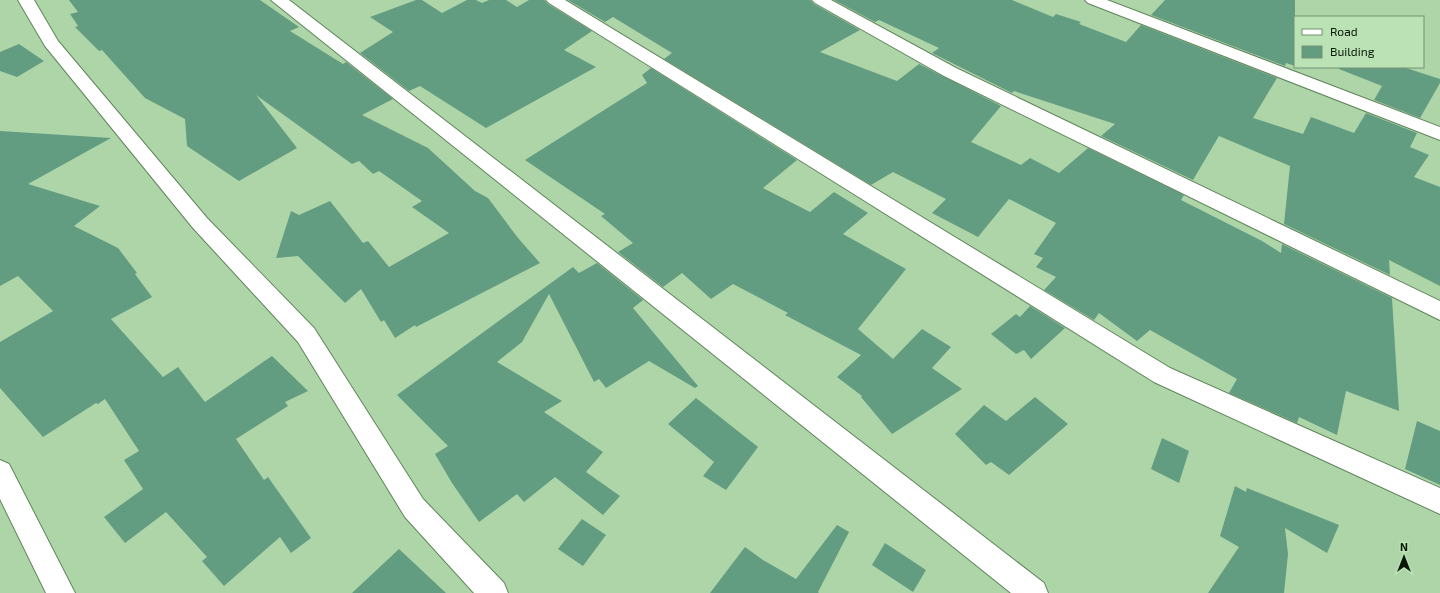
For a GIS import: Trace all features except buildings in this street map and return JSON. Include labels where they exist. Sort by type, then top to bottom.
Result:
[{"type":"street","points":[[26,0],[50,43],[200,223],[306,335],[414,508],[494,593]]},
{"type":"street","points":[[279,0],[1034,593]]},
{"type":"street","points":[[554,0],[1162,375],[1440,501]]},
{"type":"street","points":[[820,0],[950,72],[1440,311]]},
{"type":"street","points":[[1093,0],[1440,134]]},
{"type":"street","points":[[0,472],[61,593]]}]
